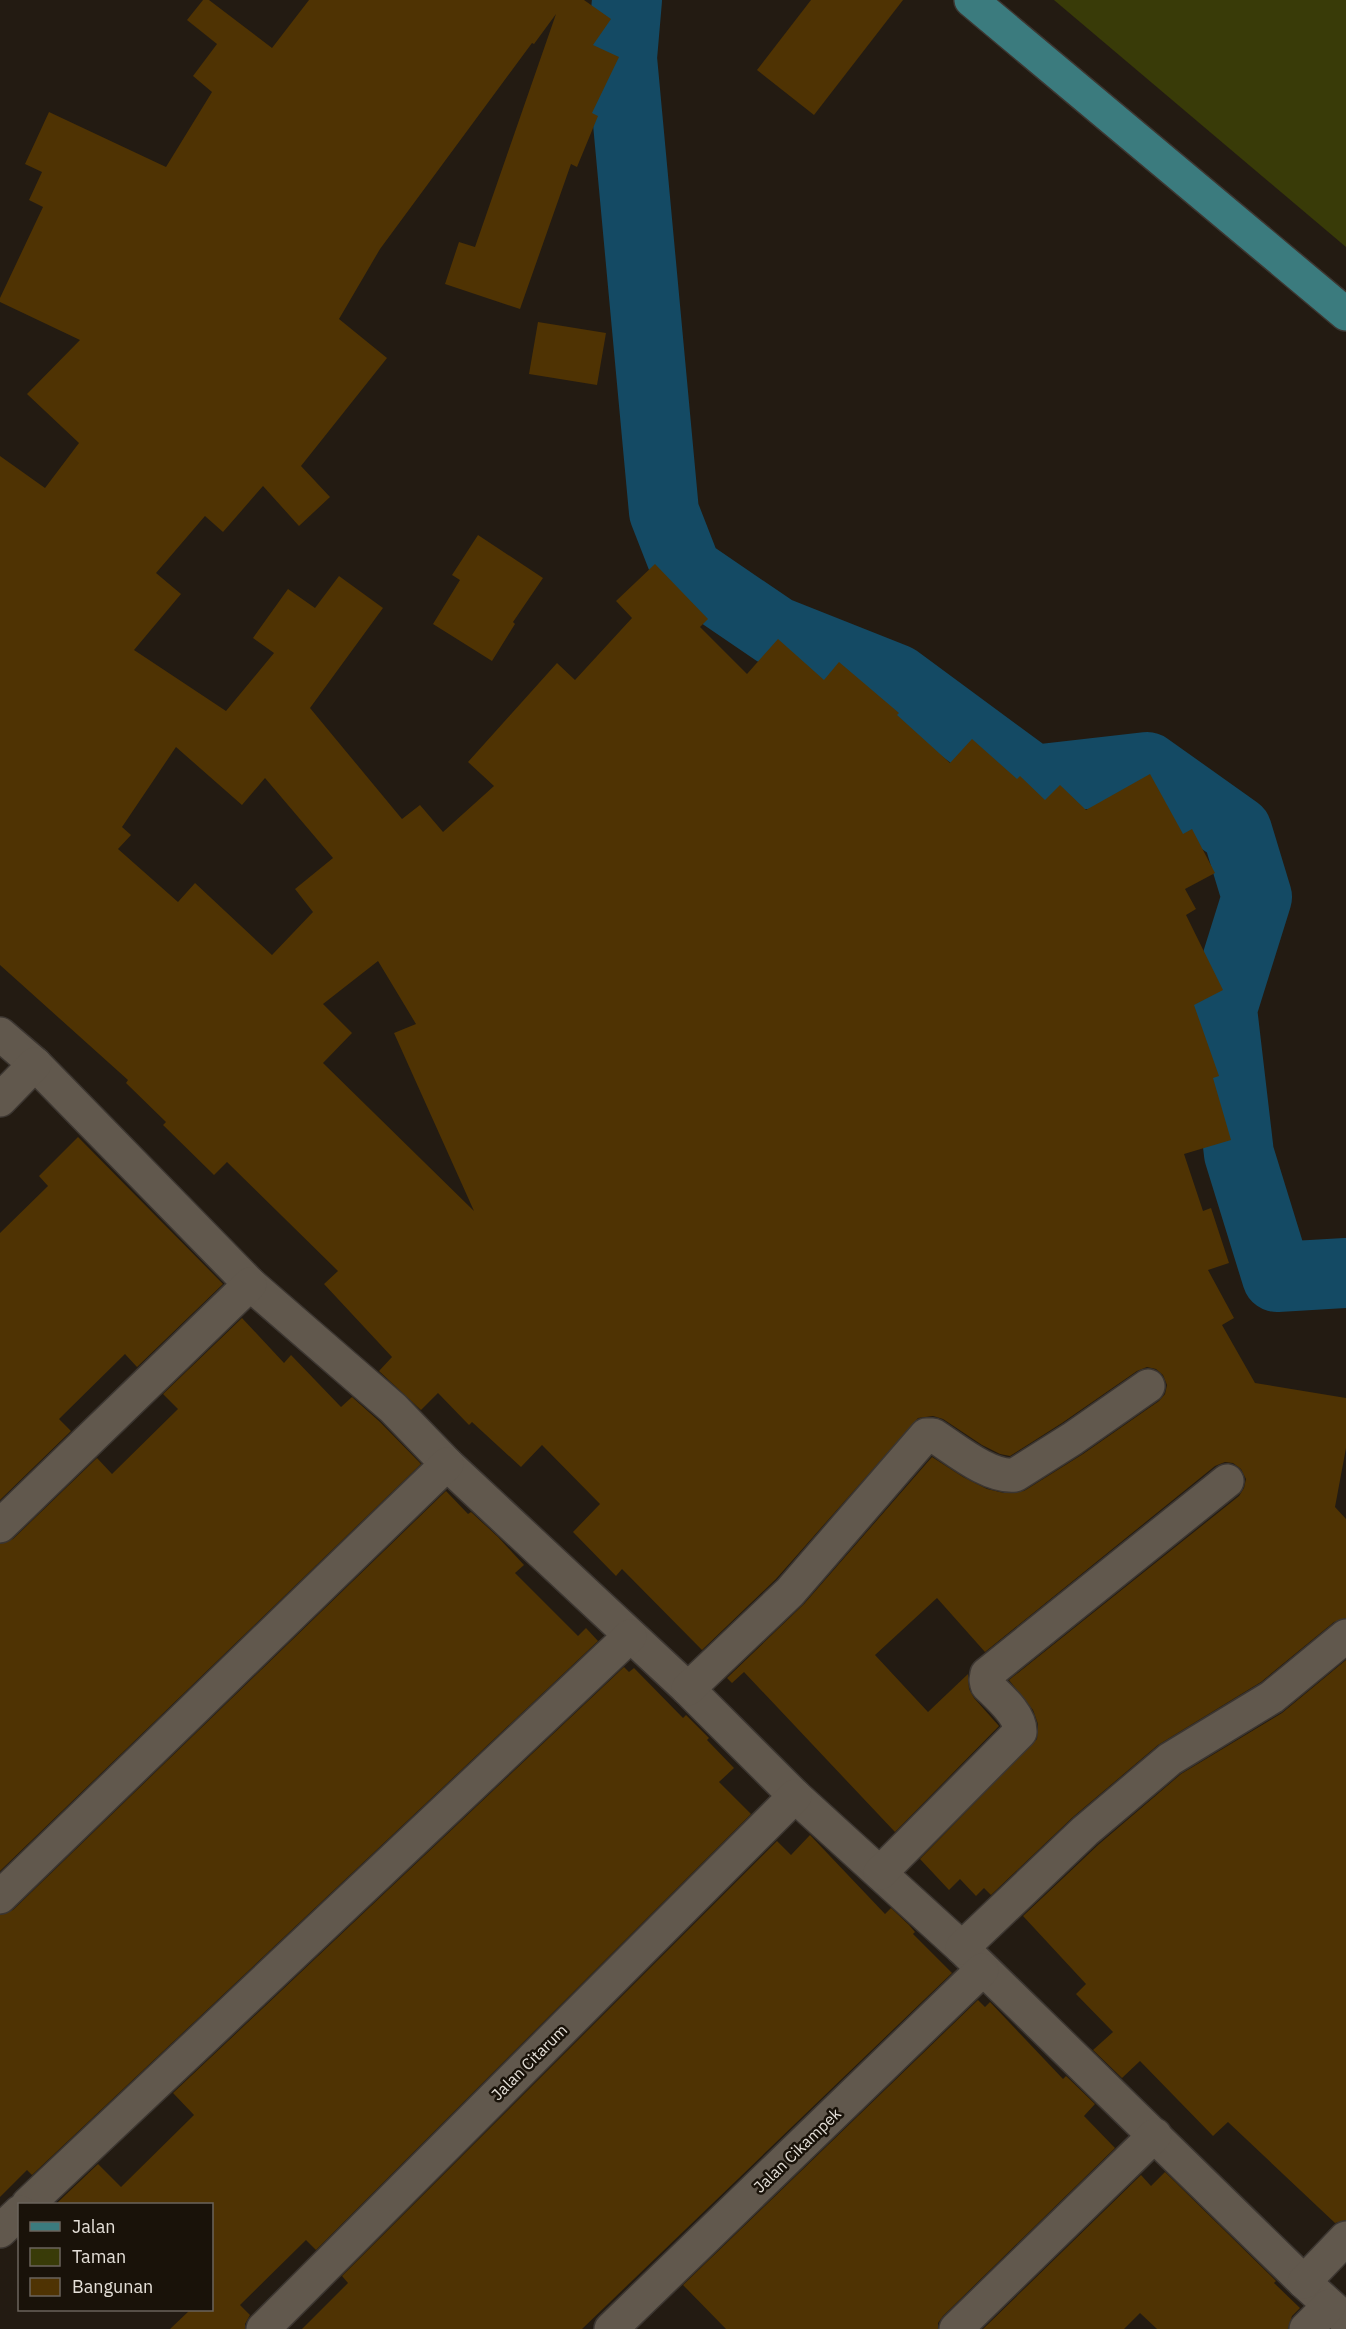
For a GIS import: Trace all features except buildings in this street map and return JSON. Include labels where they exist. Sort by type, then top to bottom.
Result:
[{"type":"main road","points":[[971,0],[1346,314]]},
{"type":"street","points":[[0,1034],[35,1064],[250,1284],[393,1408],[447,1464],[688,1689],[795,1796],[972,1959],[1338,2313],[1306,2329]]},
{"type":"street","points":[[0,1100],[35,1064]]},
{"type":"street","points":[[0,1526],[250,1284]]},
{"type":"street","points":[[688,1689],[790,1592],[926,1435],[933,1435],[989,1471],[1006,1476],[1015,1475],[1148,1386]]},
{"type":"street","points":[[0,1897],[447,1464]]},
{"type":"street","points":[[879,1873],[1020,1732],[1021,1728],[1015,1717],[987,1685],[987,1674],[1227,1482]]},
{"type":"street","points":[[30,2203],[630,1636]]},
{"type":"street","name":"Jalan Cikampek","points":[[611,2329],[972,1959],[1085,1831],[1170,1759],[1272,1697],[1346,1636]]},
{"type":"street","name":"Jalan Citarum","points":[[263,2329],[795,1796]]},
{"type":"street","points":[[956,2329],[1155,2135]]},
{"type":"street","points":[[0,2231],[18,2214]]},
{"type":"street","points":[[1304,2282],[1346,2238]]},
{"type":"green space","points":[[1054,0],[1346,0],[1346,247]]},
{"type":"waterway","points":[[627,0],[622,58],[664,512],[687,571],[775,631],[896,679],[1033,780],[1147,767],[1237,831],[1257,897],[1222,1009],[1239,1154],[1277,1277],[1346,1273]]}]
